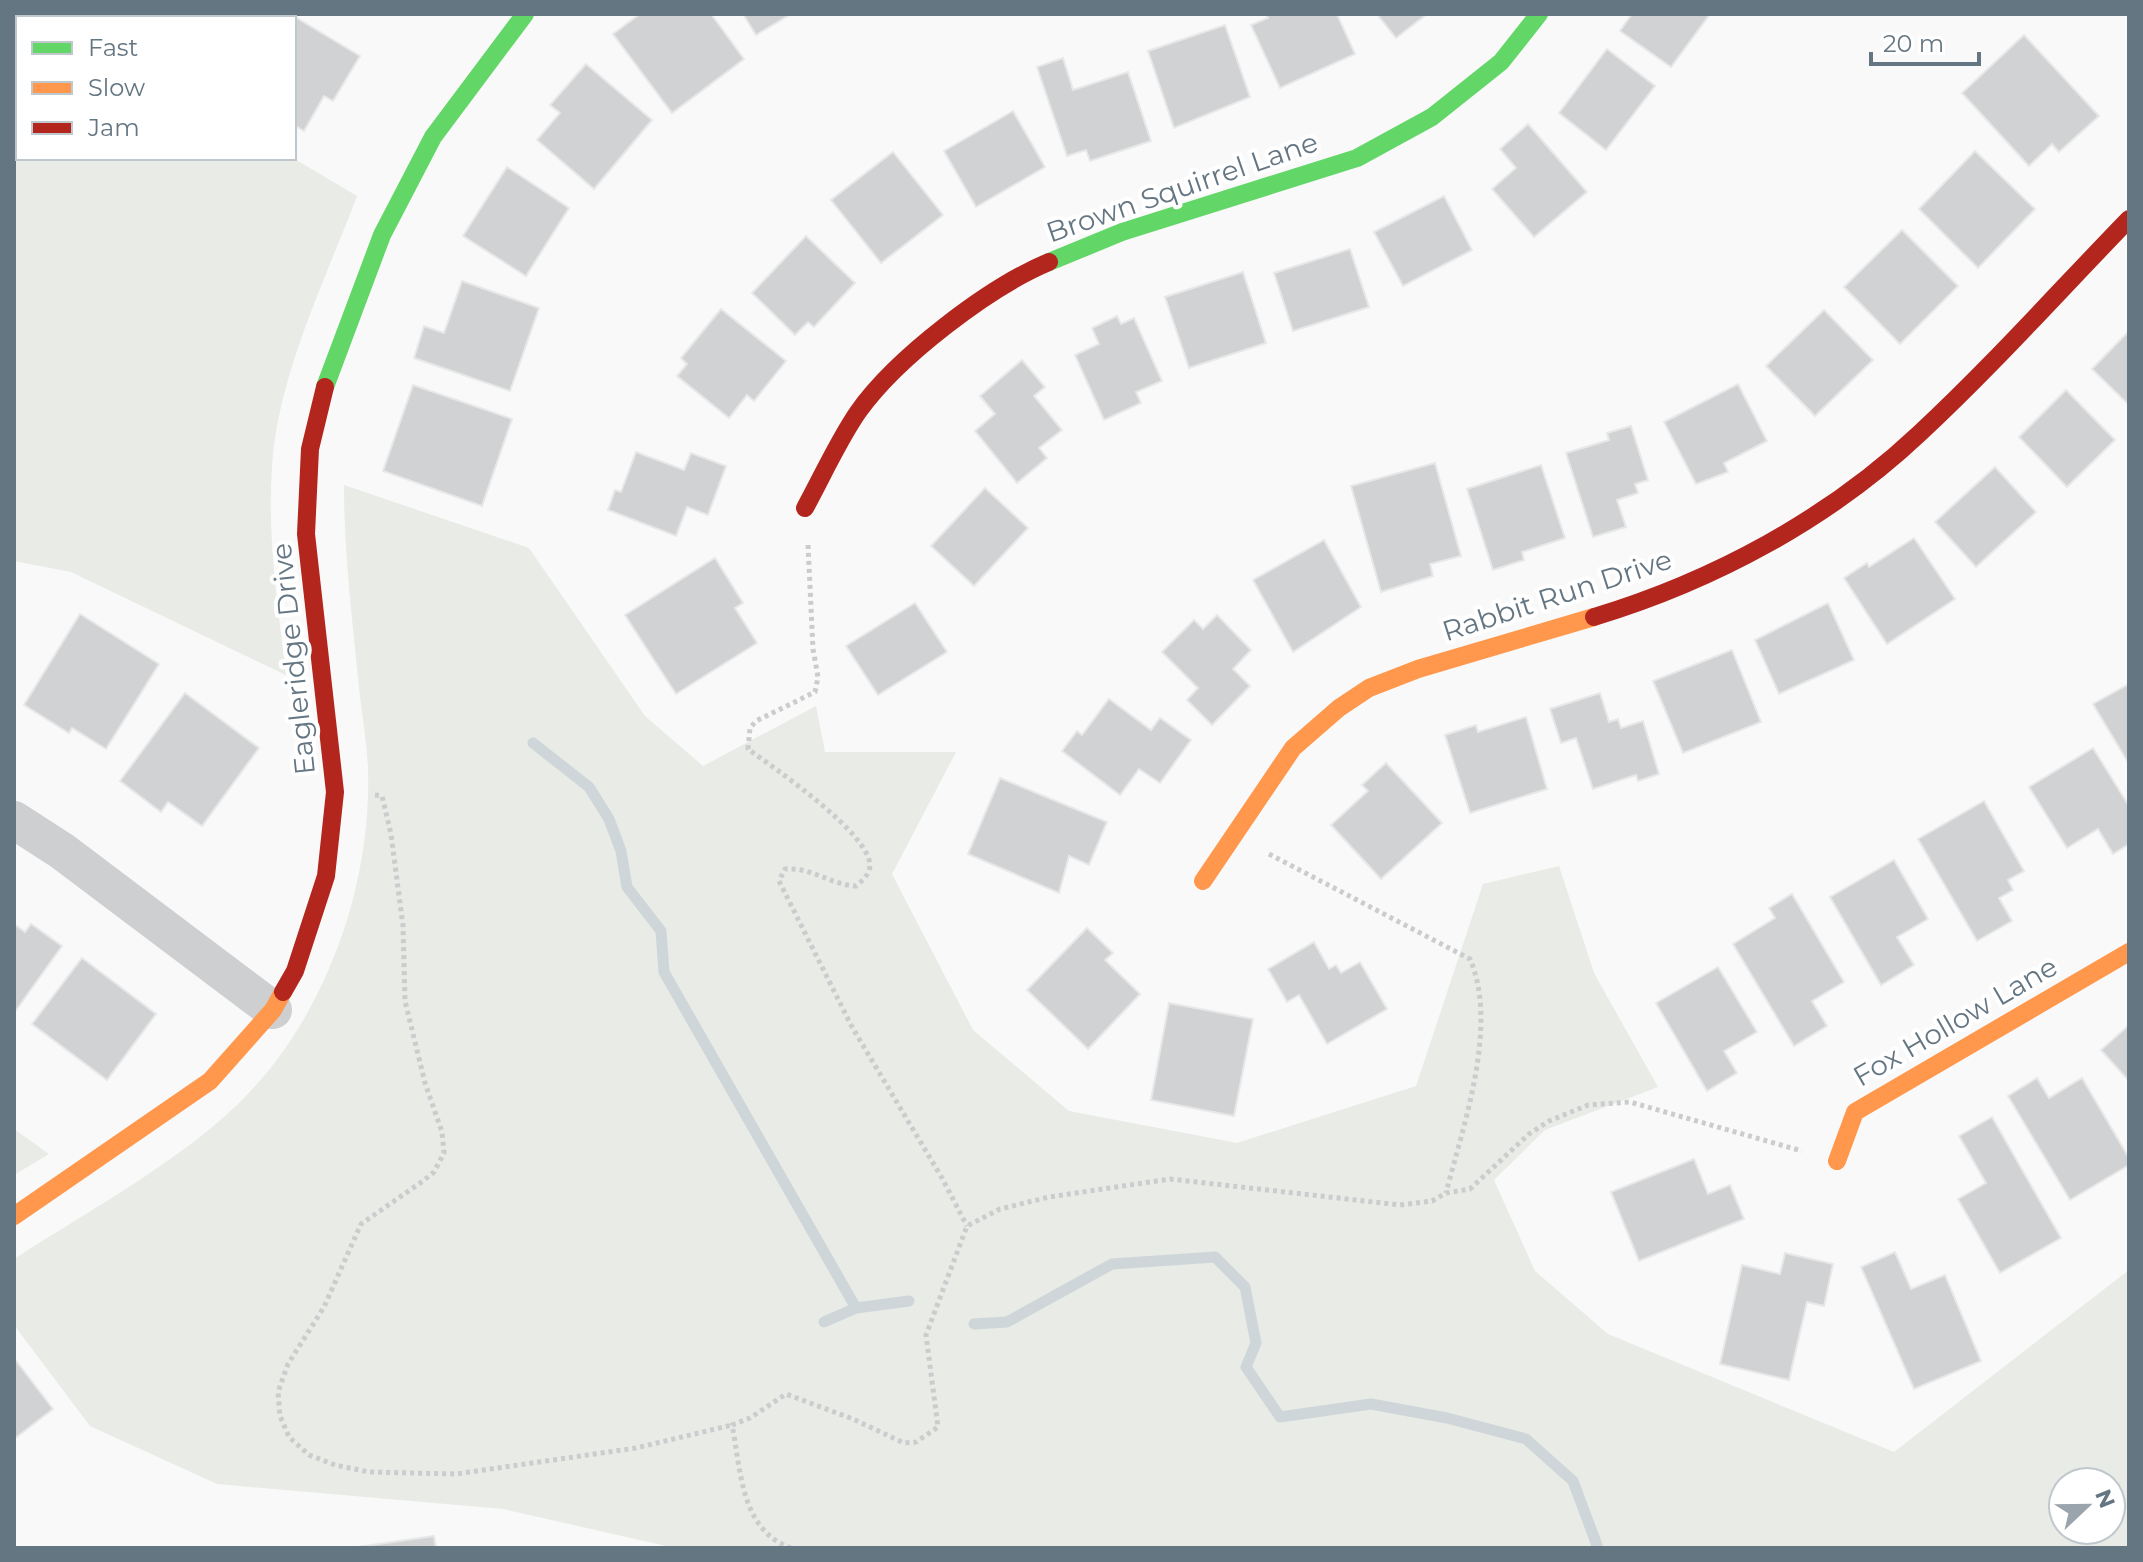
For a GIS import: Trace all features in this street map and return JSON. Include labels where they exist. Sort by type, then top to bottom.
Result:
[{"type":"street","name":"Eagleridge Drive","points":[[14,1216],[210,1081],[273,1010],[295,971],[326,876],[335,792],[306,534],[310,449],[327,378],[382,235],[433,137],[525,14]]},
{"type":"street","name":"Brown Squirrel Lane","points":[[805,508],[858,412],[898,366],[958,317],[1030,270],[1109,238],[1357,158],[1432,117],[1501,62],[1539,14]]},
{"type":"street","name":"Rabbit Run Drive","points":[[1203,881],[1293,748],[1339,708],[1369,688],[1418,669],[1623,608],[1693,582],[1768,544],[1847,492],[1919,434],[2129,219]]},
{"type":"street","points":[[14,820],[62,851],[273,1010]]},
{"type":"street","name":"Fox Hollow Lane","points":[[1837,1161],[1855,1112],[2129,952]]},
{"type":"path","points":[[805,508],[813,600],[813,649],[818,677],[815,692],[756,721],[750,728],[748,749],[834,814],[867,854],[870,866],[866,878],[856,886],[844,886],[802,868],[785,869],[779,881],[852,1027],[967,1226]]},
{"type":"path","points":[[382,796],[391,834],[403,926],[405,1001],[425,1083],[442,1132],[444,1153],[434,1172],[361,1224],[324,1307],[288,1364],[278,1392],[280,1416],[289,1437],[309,1455],[335,1465],[369,1472],[456,1474],[636,1448],[732,1425],[750,1418],[786,1394],[853,1419],[904,1443],[916,1442],[938,1427],[926,1335],[967,1226],[1000,1209],[1049,1197],[1170,1179],[1400,1205],[1432,1201],[1446,1193],[1470,1189],[1529,1134],[1549,1121],[1588,1105],[1630,1102],[1837,1161]]},
{"type":"path","points":[[1235,834],[1470,959],[1477,975],[1480,1024],[1477,1077],[1446,1193]]},
{"type":"path","points":[[732,1425],[743,1493],[757,1523],[782,1545],[791,1548]]},
{"type":"shaded area","points":[[14,14],[210,14],[16,16],[16,160],[296,160],[357,196],[304,330],[276,434],[271,520],[286,675],[71,572],[14,561]]},
{"type":"shaded area","points":[[344,485],[529,548],[645,716],[703,766],[816,706],[825,752],[956,752],[892,874],[973,1030],[1069,1111],[1237,1143],[1416,1086],[1483,884],[1559,866],[1594,973],[1658,1087],[1545,1130],[1494,1180],[1535,1271],[1608,1334],[1894,1452],[2129,1270],[2129,1548],[675,1548],[503,1509],[217,1484],[90,1426],[14,1325],[14,1259],[159,1167],[214,1126],[268,1071],[318,993],[337,950],[351,905],[367,814],[367,760],[349,591]]},
{"type":"shaded area","points":[[14,1129],[49,1154],[14,1175]]},
{"type":"building","points":[[290,14],[293,16],[259,16]]},
{"type":"building","points":[[640,14],[711,14],[744,59],[672,113],[613,34]]},
{"type":"building","points":[[743,14],[791,14],[756,35]]},
{"type":"building","points":[[1266,14],[1337,14],[1355,54],[1280,88],[1251,25],[1268,18]]},
{"type":"building","points":[[1377,14],[1427,14],[1396,38]]},
{"type":"building","points":[[1632,14],[1710,14],[1671,67],[1620,31]]},
{"type":"building","points":[[296,18],[360,56],[333,101],[324,96],[304,131],[296,126]]},
{"type":"building","points":[[1225,25],[1250,97],[1174,128],[1148,51]]},
{"type":"building","points":[[2024,35],[2099,116],[2059,152],[2052,144],[2029,166],[1962,93]]},
{"type":"building","points":[[1607,49],[1655,86],[1606,150],[1559,113]]},
{"type":"building","points":[[1063,58],[1073,90],[1128,72],[1151,141],[1090,161],[1086,150],[1067,156],[1037,67]]},
{"type":"building","points":[[586,64],[652,120],[594,189],[537,140],[560,113],[550,105]]},
{"type":"building","points":[[1013,111],[1045,167],[976,207],[944,151]]},
{"type":"building","points":[[1528,124],[1587,192],[1534,237],[1492,189],[1516,168],[1500,149]]},
{"type":"building","points":[[1975,151],[2035,209],[1978,268],[1919,209]]},
{"type":"building","points":[[893,152],[943,215],[881,263],[831,200]]},
{"type":"building","points":[[507,167],[569,208],[526,276],[463,236]]},
{"type":"building","points":[[1444,196],[1472,250],[1403,286],[1374,232]]},
{"type":"building","points":[[1902,230],[1958,286],[1900,344],[1844,287]]},
{"type":"building","points":[[806,236],[855,283],[814,327],[808,322],[795,335],[752,293]]},
{"type":"building","points":[[1350,249],[1369,307],[1293,331],[1274,273]]},
{"type":"building","points":[[1243,272],[1266,343],[1189,368],[1165,297]]},
{"type":"building","points":[[462,281],[539,308],[510,391],[414,358],[424,326],[444,333]]},
{"type":"building","points":[[721,309],[786,361],[754,401],[747,395],[729,418],[677,376],[687,364],[681,358]]},
{"type":"building","points":[[1824,310],[1873,360],[1815,416],[1766,366]]},
{"type":"building","points":[[1117,316],[1121,324],[1134,318],[1162,381],[1136,392],[1141,403],[1104,420],[1075,355],[1099,344],[1092,328]]},
{"type":"building","points":[[2129,331],[2129,405],[2092,369]]},
{"type":"building","points":[[1022,360],[1045,387],[1034,396],[1062,430],[1039,448],[1047,458],[1017,483],[975,431],[995,414],[980,396]]},
{"type":"building","points":[[1738,384],[1767,441],[1724,463],[1728,472],[1696,484],[1664,422]]},
{"type":"building","points":[[413,385],[512,419],[482,506],[383,471]]},
{"type":"building","points":[[2066,390],[2115,440],[2067,487],[2019,437]]},
{"type":"building","points":[[1631,426],[1648,480],[1635,484],[1638,493],[1617,500],[1626,527],[1593,537],[1566,453],[1609,440],[1607,433]]},
{"type":"building","points":[[636,452],[684,470],[691,453],[726,466],[708,515],[687,507],[676,536],[608,510],[615,490],[621,492]]},
{"type":"building","points":[[1435,463],[1461,556],[1430,564],[1433,576],[1381,592],[1351,486]]},
{"type":"building","points":[[1541,465],[1565,538],[1522,552],[1524,560],[1493,570],[1467,489]]},
{"type":"building","points":[[1995,467],[2036,512],[1976,567],[1935,522]]},
{"type":"building","points":[[985,488],[1028,528],[974,586],[931,546]]},
{"type":"building","points":[[1914,538],[1955,599],[1887,644],[1844,578],[1867,563],[1869,567]]},
{"type":"building","points":[[1324,540],[1361,607],[1293,652],[1253,580]]},
{"type":"building","points":[[715,558],[743,603],[735,608],[757,643],[676,694],[625,615]]},
{"type":"building","points":[[915,603],[947,652],[878,695],[846,646]]},
{"type":"building","points":[[1828,603],[1854,660],[1779,694],[1755,640]]},
{"type":"building","points":[[80,614],[159,664],[106,749],[72,728],[69,733],[24,705]]},
{"type":"building","points":[[1217,615],[1251,650],[1233,669],[1250,686],[1212,725],[1187,700],[1198,688],[1162,652],[1194,620],[1203,629]]},
{"type":"building","points":[[1732,650],[1761,722],[1683,753],[1653,681]]},
{"type":"building","points":[[2129,684],[2129,764],[2093,704]]},
{"type":"building","points":[[185,693],[259,748],[202,826],[168,802],[161,812],[120,781]]},
{"type":"building","points":[[1600,693],[1609,722],[1618,719],[1621,728],[1643,721],[1659,774],[1638,781],[1636,775],[1593,789],[1576,738],[1561,743],[1550,709]]},
{"type":"building","points":[[1109,699],[1151,730],[1160,718],[1191,740],[1160,783],[1139,769],[1120,795],[1062,751],[1077,731],[1082,735]]},
{"type":"building","points":[[1526,717],[1547,789],[1470,813],[1445,735],[1476,725],[1478,732]]},
{"type":"building","points":[[2093,748],[2129,806],[2129,844],[2113,854],[2098,829],[2067,848],[2029,787]]},
{"type":"building","points":[[1386,763],[1442,823],[1381,879],[1331,825],[1368,791],[1362,785]]},
{"type":"building","points":[[1000,778],[1107,822],[1089,865],[1069,856],[1059,893],[968,854]]},
{"type":"building","points":[[1984,801],[2024,871],[2008,880],[2013,890],[1999,898],[2012,921],[1977,941],[1918,839]]},
{"type":"building","points":[[1894,860],[1928,919],[1897,937],[1914,965],[1881,985],[1830,897]]},
{"type":"building","points":[[1792,894],[1844,982],[1812,1001],[1827,1026],[1794,1046],[1733,944],[1775,918],[1769,908]]},
{"type":"building","points":[[14,924],[25,932],[31,924],[62,946],[14,1013]]},
{"type":"building","points":[[1087,928],[1113,953],[1105,960],[1140,994],[1088,1049],[1027,990]]},
{"type":"building","points":[[1314,942],[1329,969],[1336,965],[1341,973],[1360,962],[1387,1009],[1327,1044],[1299,995],[1287,1002],[1268,969]]},
{"type":"building","points":[[82,958],[156,1014],[107,1080],[32,1024]]},
{"type":"building","points":[[1718,967],[1757,1032],[1724,1051],[1737,1073],[1707,1091],[1656,1003]]},
{"type":"building","points":[[1169,1003],[1253,1019],[1234,1116],[1151,1100]]},
{"type":"building","points":[[2127,1027],[2129,1029],[2129,1081],[2101,1050]]},
{"type":"building","points":[[2037,1078],[2049,1098],[2082,1078],[2129,1158],[2129,1165],[2070,1200],[2008,1096]]},
{"type":"building","points":[[1992,1117],[2061,1238],[2000,1273],[1958,1199],[1986,1183],[1959,1136]]},
{"type":"building","points":[[1694,1159],[1708,1194],[1730,1185],[1744,1219],[1639,1261],[1611,1192]]},
{"type":"building","points":[[1895,1252],[1911,1289],[1945,1275],[1981,1361],[1914,1389],[1861,1267]]},
{"type":"building","points":[[1785,1253],[1833,1264],[1824,1306],[1807,1302],[1789,1380],[1720,1364],[1742,1265],[1780,1274]]},
{"type":"building","points":[[14,1358],[53,1409],[14,1439]]},
{"type":"building","points":[[434,1536],[436,1548],[351,1548]]},
{"type":"waterway","points":[[533,743],[589,787],[609,819],[621,851],[627,887],[661,931],[664,972],[856,1308]]},
{"type":"waterway","points":[[974,1324],[1007,1322],[1112,1264],[1215,1257],[1245,1287],[1256,1343],[1246,1367],[1280,1417],[1371,1404],[1447,1418],[1526,1439],[1573,1481],[1598,1548]]},
{"type":"waterway","points":[[824,1322],[856,1308],[909,1301]]},
{"type":"traffic: fast","points":[[325,387],[382,235],[433,137],[525,14]]},
{"type":"traffic: fast","points":[[1049,262],[1122,232],[1357,158],[1432,117],[1501,62],[1539,14]]},
{"type":"traffic: slow","points":[[1203,881],[1293,748],[1339,708],[1369,688],[1418,669],[1594,617]]},
{"type":"traffic: slow","points":[[1837,1161],[1855,1112],[2129,952]]},
{"type":"traffic: slow","points":[[14,1216],[210,1081],[273,1010],[283,992]]},
{"type":"traffic: jam","points":[[1594,617],[1725,566],[1768,544],[1847,493],[1885,464],[1947,407],[2129,219]]},
{"type":"traffic: jam","points":[[805,508],[858,412],[895,369],[972,306],[1049,262]]},
{"type":"traffic: jam","points":[[283,992],[295,971],[326,876],[335,792],[306,534],[310,449],[325,387]]}]
